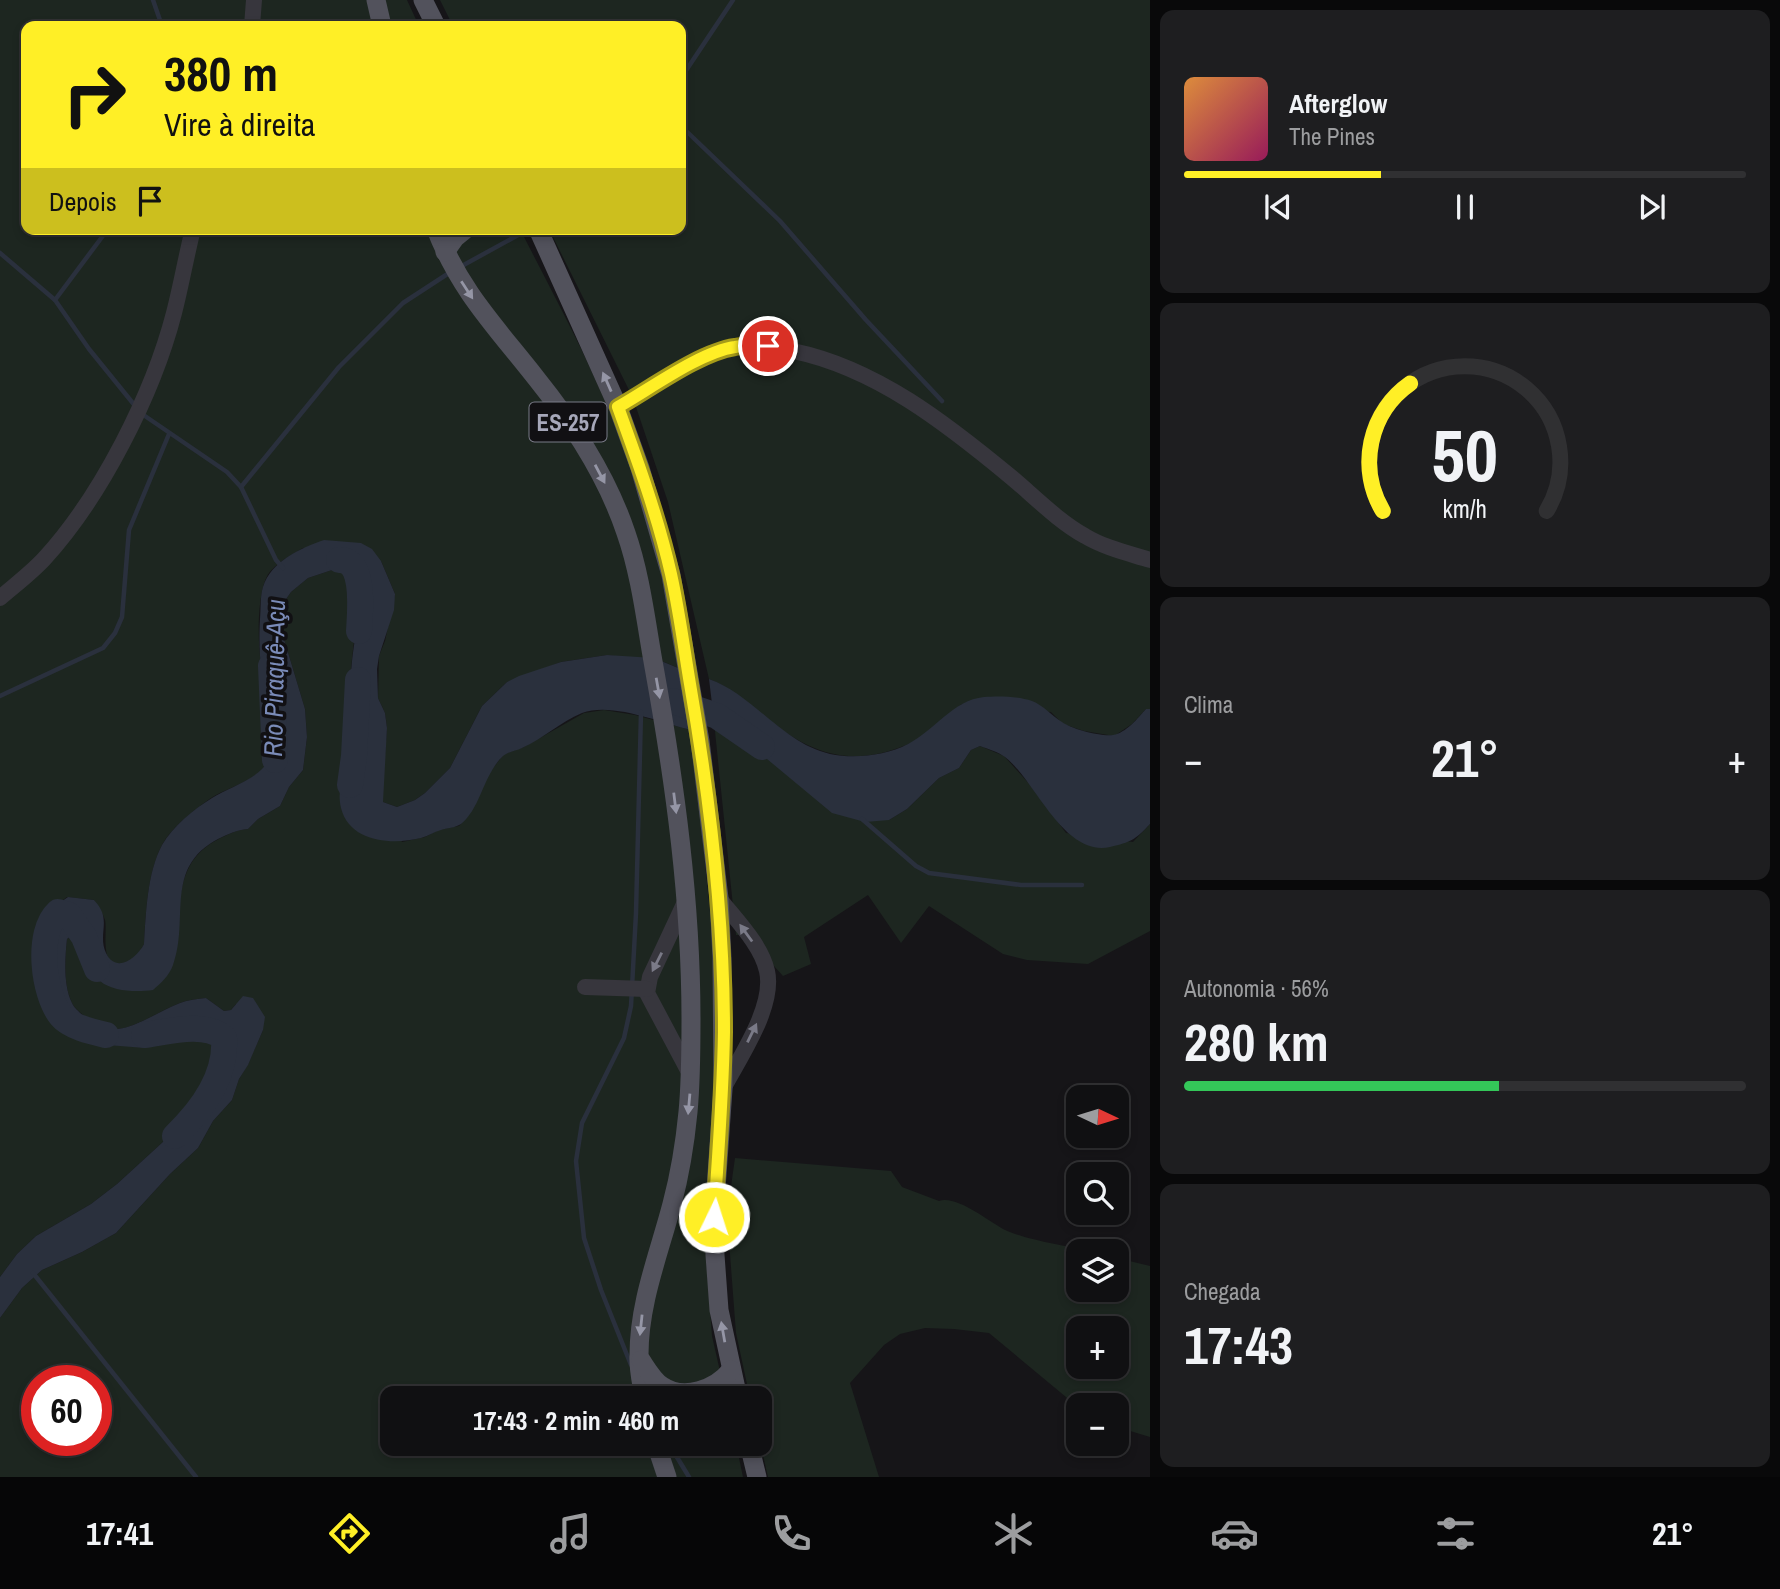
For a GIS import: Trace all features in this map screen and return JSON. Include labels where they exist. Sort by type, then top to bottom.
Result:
[{"type":"main road","points":[[376,0],[381,21]]},
{"type":"main road","points":[[423,0],[434,21]]},
{"type":"main road","name":"ES-257","points":[[438,235],[462,282],[490,323],[537,379],[599,470],[626,533],[649,640],[666,736],[686,900],[691,967],[691,1075],[683,1155],[644,1300],[638,1357],[642,1386]]},
{"type":"main road","points":[[445,252],[459,235]]},
{"type":"main road","name":"ES-257","points":[[539,235],[618,407],[658,526],[671,575],[700,741],[719,898],[723,970],[723,1089],[714,1217],[715,1255],[719,1310],[735,1386]]},
{"type":"main road","points":[[638,1357],[660,1385],[676,1391],[702,1391],[714,1386],[731,1370]]},
{"type":"main road","points":[[660,1456],[667,1477]]},
{"type":"main road","points":[[752,1456],[757,1477]]},
{"type":"street","points":[[252,21],[254,0]]},
{"type":"street","points":[[0,598],[44,559],[76,520],[121,445],[146,396],[174,314],[192,235]]},
{"type":"street","points":[[618,407],[701,359],[734,347],[768,346],[812,355],[876,380],[924,411],[1087,537],[1116,550],[1150,560]]},
{"type":"street","points":[[719,898],[758,951],[768,972],[763,1010],[723,1089]]},
{"type":"street","points":[[686,900],[647,989],[652,1005],[691,1075]]},
{"type":"street","points":[[584,987],[647,989]]},
{"type":"shaded area","points":[[0,0],[407,0],[417,21],[21,21],[21,235],[523,235],[588,362],[623,445],[650,528],[683,670],[664,662],[607,655],[561,662],[507,682],[482,706],[450,768],[425,793],[397,807],[383,802],[382,795],[387,728],[385,713],[378,698],[379,656],[395,594],[381,561],[303,548],[276,565],[265,582],[259,622],[261,663],[272,698],[275,719],[273,750],[267,764],[246,781],[204,803],[166,838],[157,856],[150,881],[144,944],[131,960],[116,964],[110,961],[106,949],[105,920],[94,900],[67,897],[55,906],[51,971],[83,1035],[205,1022],[222,1046],[226,1067],[200,1108],[117,1184],[91,1204],[36,1236],[17,1254],[0,1277]]},
{"type":"shaded area","points":[[440,0],[1150,0],[1150,709],[1146,709],[1132,724],[1114,736],[1063,724],[1051,712],[962,704],[913,742],[885,752],[847,756],[829,753],[796,739],[730,690],[709,679],[668,502],[633,398],[552,235],[686,235],[686,21],[450,21]]},
{"type":"shaded area","points":[[341,567],[352,574],[358,583],[360,591],[351,682],[358,725],[355,747],[349,760],[402,842],[459,826],[469,815],[489,773],[504,754],[524,747],[584,713],[604,710],[691,730],[715,959],[714,1142],[703,1214],[712,1336],[723,1386],[380,1386],[380,1456],[739,1456],[743,1477],[0,1477],[0,1318],[22,1288],[42,1270],[116,1233],[198,1148],[213,1121],[232,1100],[239,1079],[263,1030],[236,1004],[231,1010],[224,1011],[206,998],[180,1003],[131,1026],[106,1029],[94,1024],[73,1005],[67,988],[66,954],[67,939],[79,930],[84,932],[87,968],[100,981],[177,947],[182,886],[193,860],[217,840],[248,829],[258,819],[280,806],[289,787],[303,770],[307,737],[305,709],[281,629],[284,602],[291,592],[308,578]]},
{"type":"shaded area","points":[[713,712],[804,789],[889,820],[907,809],[939,778],[959,768],[971,750],[980,746],[1004,756],[1032,787],[1066,833],[1133,842],[1150,824],[1150,931],[1088,964],[1027,960],[1003,954],[929,906],[901,943],[868,895],[804,937],[811,964],[783,976],[746,935],[736,935]]},
{"type":"shaded area","points":[[735,1158],[891,1171],[902,1187],[939,1201],[946,1200],[963,1205],[1011,1233],[1066,1246],[1066,1302],[1129,1302],[1129,1261],[1150,1266],[1150,1437],[1129,1431],[1129,1393],[1066,1393],[1066,1397],[989,1333],[925,1328],[900,1334],[884,1345],[850,1383],[879,1477],[768,1477],[763,1456],[772,1456],[772,1386],[747,1386],[736,1333],[727,1215]]},
{"type":"water","points":[[324,540],[361,543],[372,549],[381,561],[395,594],[394,610],[377,669],[378,698],[385,713],[387,728],[383,802],[397,807],[425,793],[450,768],[482,706],[507,682],[561,662],[607,655],[654,658],[683,670],[691,730],[622,712],[594,710],[582,713],[530,744],[503,756],[491,772],[473,809],[461,824],[410,840],[374,839],[363,835],[346,820],[340,797],[340,788],[359,737],[351,679],[359,584],[353,574],[341,567],[308,578],[291,592],[284,602],[281,629],[305,709],[307,737],[303,770],[289,787],[280,806],[258,819],[248,829],[218,839],[201,851],[190,864],[181,896],[178,948],[167,976],[153,990],[118,989],[100,981],[87,969],[84,932],[79,930],[67,939],[66,954],[66,980],[73,1005],[94,1024],[106,1029],[131,1026],[189,1000],[206,998],[224,1011],[231,1010],[243,996],[253,998],[265,1017],[263,1030],[239,1079],[232,1100],[213,1121],[198,1148],[116,1233],[42,1270],[22,1288],[0,1318],[0,1277],[17,1254],[36,1236],[91,1204],[117,1184],[200,1108],[226,1069],[225,1054],[205,1022],[190,1023],[162,1042],[145,1048],[95,1044],[83,1035],[64,1012],[51,971],[55,906],[68,897],[94,900],[103,914],[106,953],[115,962],[132,959],[141,949],[144,944],[153,868],[162,845],[178,825],[198,807],[254,776],[271,755],[275,734],[274,711],[262,672],[260,652],[262,591],[267,578],[280,563],[306,547]]},
{"type":"water","points":[[709,679],[740,696],[797,740],[830,754],[849,756],[880,754],[899,748],[963,704],[984,697],[1014,697],[1032,701],[1066,725],[1108,735],[1123,731],[1146,709],[1150,709],[1150,824],[1132,840],[1123,844],[1093,847],[1078,841],[1064,829],[1005,757],[980,746],[971,750],[959,768],[939,778],[907,809],[889,820],[865,822],[832,813],[713,712]]},
{"type":"waterway","points":[[153,0],[160,21]]},
{"type":"waterway","points":[[686,70],[733,0]]},
{"type":"waterway","points":[[686,131],[780,221],[866,320],[942,401]]},
{"type":"waterway","points":[[55,300],[104,235]]},
{"type":"waterway","points":[[460,267],[518,235]]},
{"type":"waterway","points":[[0,253],[55,300],[89,349],[136,407]]},
{"type":"waterway","points":[[241,487],[339,367],[403,303],[449,273]]},
{"type":"waterway","points":[[142,414],[227,472],[241,487],[276,560],[283,568]]},
{"type":"waterway","points":[[0,696],[103,648],[115,633],[122,617],[129,530],[169,434]]},
{"type":"waterway","name":"Rio Piraquê-Açu","points":[[339,560],[348,562],[357,577],[360,588],[359,631]]},
{"type":"waterway","name":"Rio Piraquê-Açu","points":[[271,666],[275,760]]},
{"type":"waterway","name":"Rio Piraquê-Açu","points":[[350,785],[358,680]]},
{"type":"waterway","name":"Rio Piraquê-Açu","points":[[673,701],[717,716],[762,747]]},
{"type":"waterway","points":[[631,1365],[601,1290],[584,1238],[576,1161],[582,1123],[624,1038],[631,1006],[641,712]]},
{"type":"waterway","points":[[862,819],[916,866],[929,873],[1021,885],[1082,885]]},
{"type":"waterway","name":"Rio Piraquê-Açu","points":[[97,969],[84,937],[69,915],[58,912],[51,921],[47,934],[44,963],[55,1006],[61,1016],[70,1023],[106,1035]]},
{"type":"waterway","name":"Rio Piraquê-Açu","points":[[144,1035],[196,1029],[207,1030],[224,1038],[221,1066],[211,1092],[175,1136]]},
{"type":"waterway","points":[[33,1273],[196,1477]]},
{"type":"waterway","points":[[676,1456],[689,1477]]},
{"type":"route","points":[[714,1217],[723,1089],[724,1031],[716,872],[700,741],[671,575],[640,468],[618,407],[717,352],[734,347],[768,346]]}]
